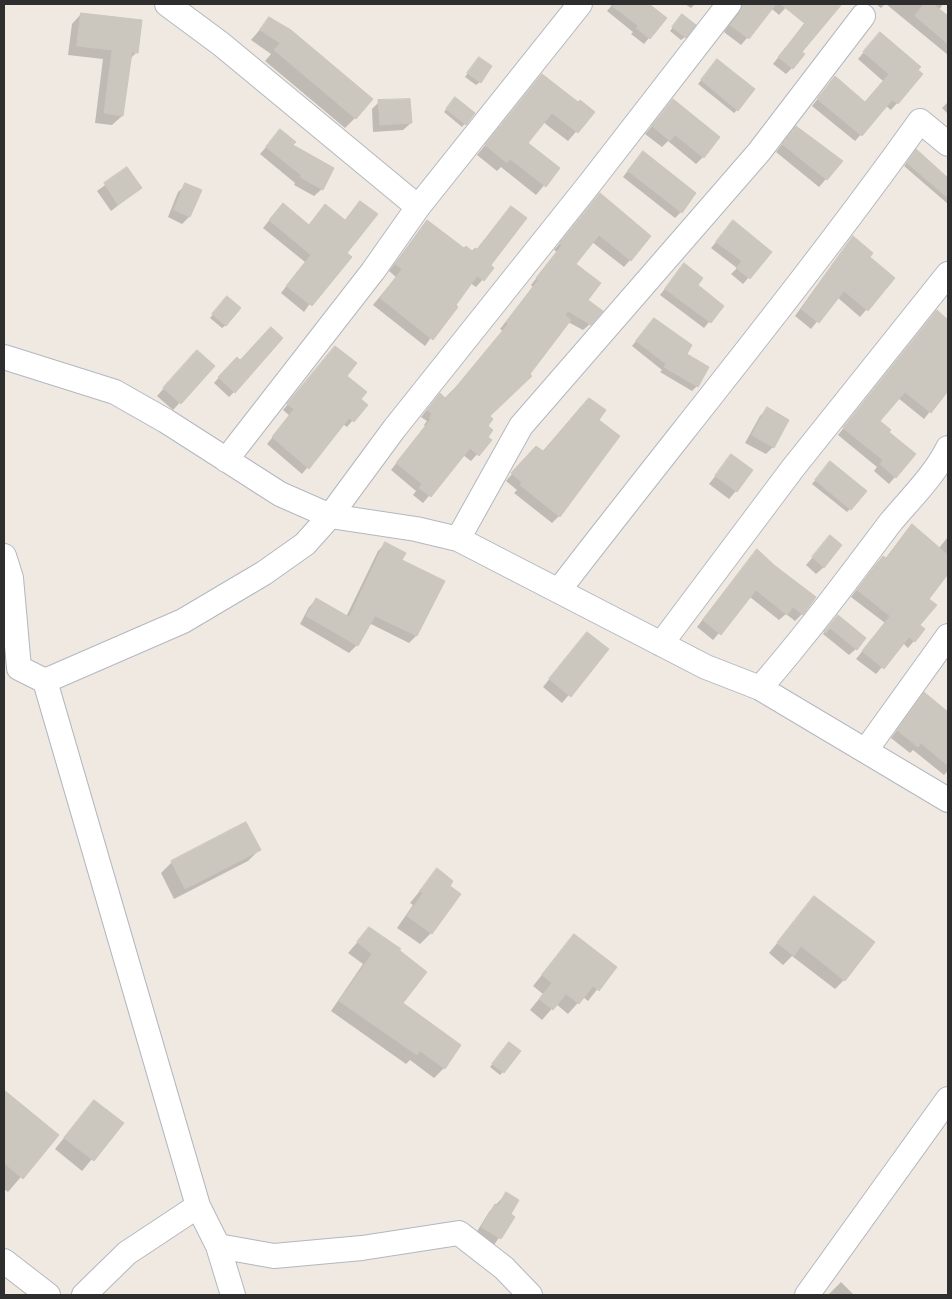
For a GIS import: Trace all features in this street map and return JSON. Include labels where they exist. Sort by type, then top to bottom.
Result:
[{"type":"street","points":[[167,4],[221,44],[418,207]]},
{"type":"street","points":[[226,460],[373,271],[418,207],[580,4]]},
{"type":"street","points":[[4,556],[11,578],[11,674],[45,681],[167,629],[234,592],[305,544],[330,516],[394,429],[597,174],[729,4]]},
{"type":"street","points":[[458,539],[521,426],[759,152],[863,16]]},
{"type":"street","points":[[559,590],[765,324],[847,223],[920,122],[948,144]]},
{"type":"street","points":[[661,644],[793,468],[948,274]]},
{"type":"street","points":[[4,357],[116,392],[166,421],[280,494],[330,516],[416,529],[458,539],[706,667],[760,688],[948,800]]},
{"type":"street","points":[[760,688],[793,650],[909,500],[941,462],[948,448]]},
{"type":"street","points":[[866,750],[948,636]]},
{"type":"street","points":[[45,681],[198,1206],[218,1246],[233,1295]]},
{"type":"street","points":[[808,1295],[948,1099]]},
{"type":"street","points":[[84,1295],[127,1253],[198,1206]]},
{"type":"street","points":[[218,1246],[274,1256],[362,1248],[459,1233],[504,1268],[530,1295]]},
{"type":"street","points":[[4,1261],[48,1295]]},
{"type":"building","points":[[610,4],[649,4],[667,18],[650,39],[636,28],[638,26]]},
{"type":"building","points":[[742,4],[776,4],[749,39],[730,25],[740,12]]},
{"type":"building","points":[[781,4],[842,4],[802,52],[805,54],[793,69],[778,57],[805,24]]},
{"type":"building","points":[[924,4],[933,4],[948,16],[948,44],[915,16]]},
{"type":"building","points":[[81,13],[142,20],[138,53],[132,52],[123,116],[104,113],[112,50],[77,46]]},
{"type":"building","points":[[682,14],[696,25],[686,38],[672,27]]},
{"type":"building","points":[[269,17],[291,30],[373,99],[356,119],[274,50],[280,43],[260,30]]},
{"type":"building","points":[[880,32],[921,67],[918,70],[923,74],[898,104],[892,100],[862,136],[817,99],[835,76],[865,102],[889,74],[863,52]]},
{"type":"building","points":[[479,57],[492,66],[481,83],[467,73]]},
{"type":"building","points":[[717,59],[755,89],[738,111],[701,80]]},
{"type":"building","points":[[542,74],[578,102],[580,100],[595,112],[578,133],[552,113],[528,143],[560,168],[546,187],[510,159],[507,163],[485,145]]},
{"type":"building","points":[[455,97],[475,113],[466,125],[446,109]]},
{"type":"building","points":[[410,99],[412,123],[380,125],[378,100]]},
{"type":"building","points":[[673,99],[720,137],[704,158],[675,135],[670,141],[652,126]]},
{"type":"building","points":[[796,126],[843,161],[827,180],[782,144]]},
{"type":"building","points":[[280,129],[296,142],[293,145],[334,168],[323,190],[300,177],[301,175],[266,147]]},
{"type":"building","points":[[916,149],[948,178],[948,198],[907,163]]},
{"type":"building","points":[[643,151],[696,193],[682,213],[628,171]]},
{"type":"building","points":[[127,167],[142,188],[118,205],[104,183]]},
{"type":"building","points":[[185,183],[202,190],[190,217],[174,210]]},
{"type":"building","points":[[600,193],[651,236],[631,261],[599,235],[576,264],[601,283],[588,300],[603,311],[591,325],[568,311],[565,315],[571,320],[530,374],[532,376],[490,416],[493,419],[488,426],[493,430],[488,437],[492,440],[479,456],[470,448],[431,497],[419,488],[422,484],[396,463],[431,419],[429,418],[432,414],[427,410],[440,393],[445,398],[456,387],[508,324],[506,322],[538,280],[536,278],[562,245],[560,243]]},
{"type":"building","points":[[360,201],[378,214],[347,253],[352,257],[312,306],[286,286],[311,255],[269,220],[283,203],[309,225],[325,204],[345,220]]},
{"type":"building","points":[[511,206],[527,218],[491,265],[494,268],[484,281],[477,276],[456,305],[458,307],[433,340],[380,298],[402,269],[395,264],[427,220],[464,248],[466,246],[472,251],[475,248],[477,249]]},
{"type":"building","points":[[733,220],[772,252],[750,279],[736,268],[742,261],[716,242]]},
{"type":"building","points":[[853,236],[873,253],[870,257],[895,278],[868,311],[844,291],[819,323],[801,309]]},
{"type":"building","points":[[684,263],[703,278],[698,285],[724,306],[711,323],[665,289]]},
{"type":"building","points":[[227,296],[241,308],[226,326],[212,314]]},
{"type":"building","points":[[937,310],[948,320],[948,391],[931,413],[905,392],[880,421],[891,430],[889,432],[916,454],[896,478],[880,464],[883,460],[843,428]]},
{"type":"building","points":[[654,318],[692,345],[687,354],[709,367],[698,387],[664,367],[666,364],[636,341]]},
{"type":"building","points":[[271,327],[283,338],[235,393],[218,377],[237,357],[240,360]]},
{"type":"building","points":[[335,346],[357,363],[347,376],[367,392],[361,399],[368,405],[354,422],[349,418],[309,469],[272,437],[294,409],[287,404]]},
{"type":"building","points":[[197,350],[215,366],[181,404],[163,388]]},
{"type":"building","points":[[589,398],[606,410],[599,420],[620,436],[560,517],[520,485],[522,483],[511,473],[536,446],[543,451]]},
{"type":"building","points":[[767,407],[789,420],[774,448],[752,435]]},
{"type":"building","points":[[731,454],[753,470],[737,492],[715,476]]},
{"type":"building","points":[[830,461],[867,491],[851,510],[815,480]]},
{"type":"building","points":[[912,524],[948,555],[948,574],[929,599],[937,605],[920,625],[925,629],[915,642],[909,637],[884,669],[862,651],[890,616],[857,590],[883,556],[886,558]]},
{"type":"building","points":[[830,535],[842,545],[824,568],[812,557]]},
{"type":"building","points":[[385,542],[406,553],[402,560],[445,581],[417,636],[375,616],[358,646],[306,616],[316,598],[349,617]]},
{"type":"building","points":[[757,549],[774,565],[816,597],[803,615],[793,607],[787,615],[756,590],[721,635],[703,620]]},
{"type":"building","points":[[838,615],[866,638],[857,650],[830,628],[826,633],[824,632]]},
{"type":"building","points":[[587,632],[609,649],[571,697],[549,679]]},
{"type":"building","points":[[924,692],[948,712],[948,766],[921,743],[918,747],[897,730]]},
{"type":"building","points":[[246,822],[261,850],[185,889],[171,861]]},
{"type":"building","points":[[437,868],[453,881],[450,886],[461,894],[432,934],[407,916],[423,893],[420,891]]},
{"type":"building","points":[[814,896],[875,942],[845,981],[801,946],[794,956],[777,943]]},
{"type":"building","points":[[369,927],[401,949],[399,950],[427,972],[403,1003],[461,1045],[445,1069],[420,1051],[417,1055],[339,1001],[372,954],[357,942]]},
{"type":"building","points":[[574,934],[617,967],[599,991],[593,986],[579,1004],[566,994],[553,1010],[539,999],[552,983],[542,975]]},
{"type":"building","points":[[509,1042],[521,1051],[504,1073],[492,1064]]},
{"type":"building","points":[[4,1090],[59,1135],[23,1179],[4,1163]]},
{"type":"building","points":[[94,1100],[124,1123],[94,1161],[64,1138]]},
{"type":"building","points":[[506,1192],[519,1200],[511,1214],[515,1217],[501,1239],[481,1227],[495,1204],[498,1206]]}]
